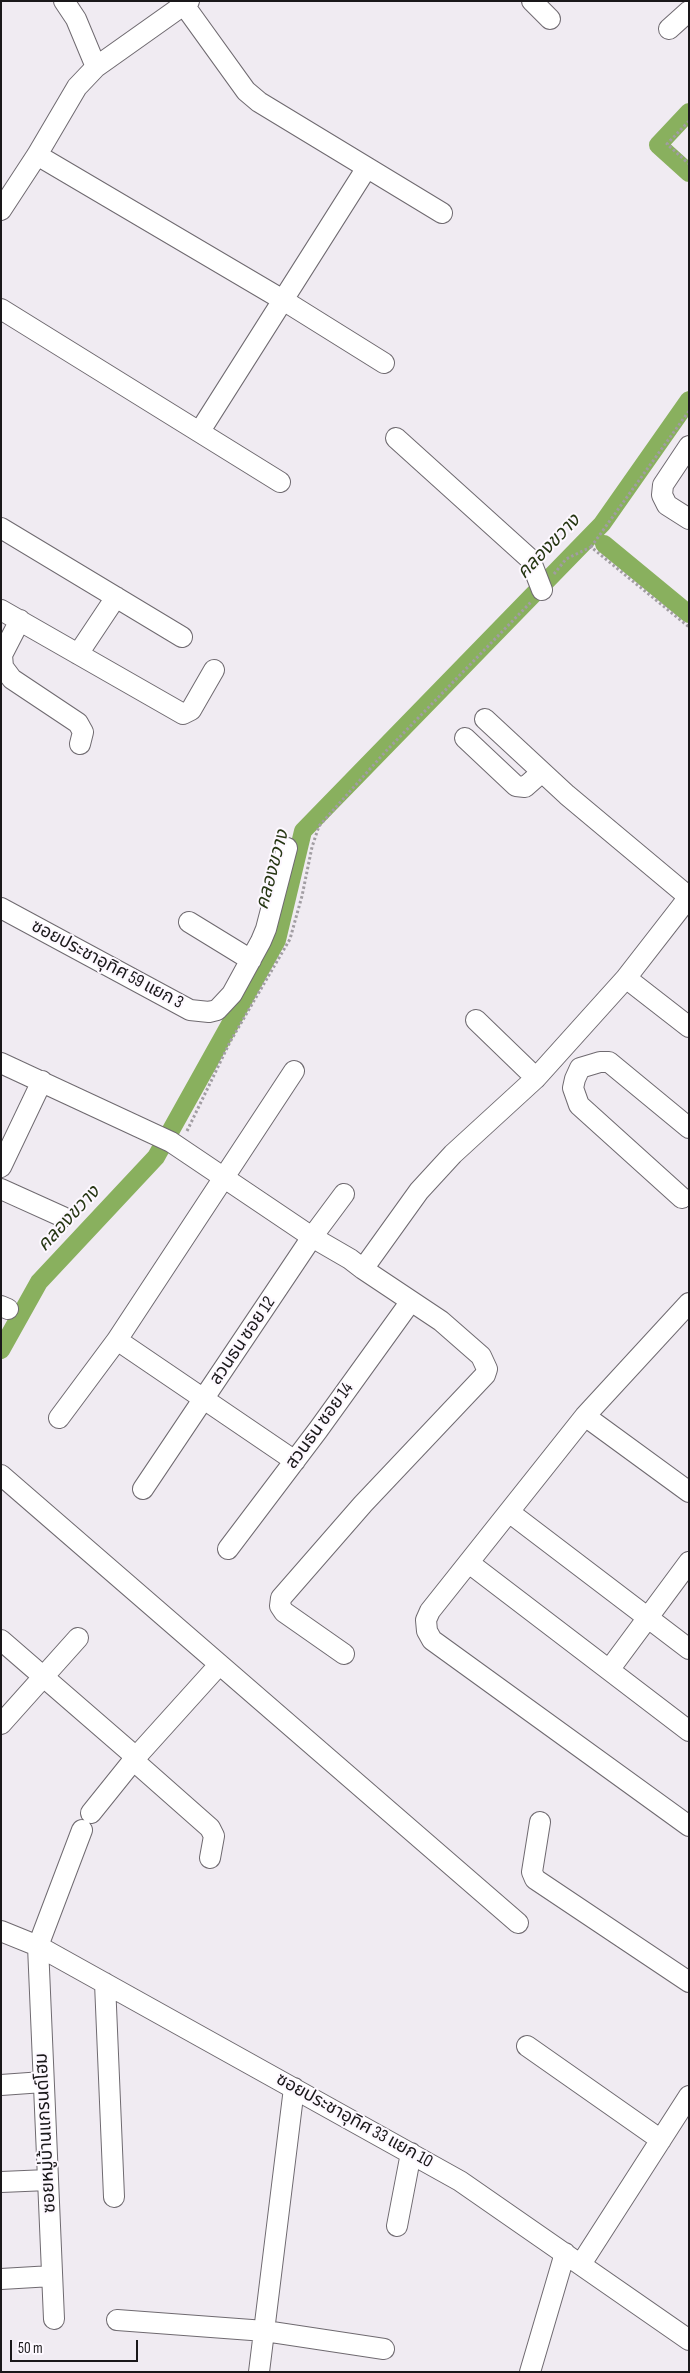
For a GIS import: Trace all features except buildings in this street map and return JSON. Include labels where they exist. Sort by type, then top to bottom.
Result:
[{"type":"street","points":[[64,1],[76,19],[96,67]]},
{"type":"street","points":[[532,1],[550,19]]},
{"type":"street","points":[[1,210],[37,155],[77,87],[96,67],[187,3],[246,91],[259,102],[366,169],[442,213]]},
{"type":"street","points":[[669,29],[689,12]]},
{"type":"street","points":[[37,155],[283,300],[384,363]]},
{"type":"street","points":[[200,431],[366,169]]},
{"type":"street","points":[[1,309],[280,482]]},
{"type":"street","points":[[396,438],[530,559],[541,586]]},
{"type":"street","points":[[689,446],[663,485],[662,495],[667,505],[689,519]]},
{"type":"street","points":[[1,528],[182,637]]},
{"type":"street","points":[[78,654],[116,597]]},
{"type":"street","points":[[1,610],[183,714],[191,710],[214,670]]},
{"type":"street","points":[[20,620],[2,655],[3,667],[12,679],[78,723],[83,732],[80,744]]},
{"type":"street","points":[[364,1269],[419,1191],[453,1154],[536,1078],[626,978],[689,897],[542,772],[485,719]]},
{"type":"street","points":[[465,738],[516,786],[525,787],[542,772]]},
{"type":"street","name":"ซอยประชาอุทิศ 59 แยก 3","points":[[1,908],[190,1010],[199,1012],[217,1010],[232,994],[266,929],[287,848]]},
{"type":"street","points":[[188,922],[251,960]]},
{"type":"street","points":[[626,978],[689,1027]]},
{"type":"street","points":[[476,1020],[536,1078]]},
{"type":"street","points":[[563,1048],[580,1068]]},
{"type":"street","points":[[580,1068],[600,1062],[609,1062],[689,1128]]},
{"type":"street","points":[[1,1063],[170,1142],[312,1237],[350,1259],[441,1321],[481,1356],[487,1371],[315,1557],[281,1598],[280,1606],[284,1612],[344,1654]]},
{"type":"street","points":[[580,1068],[573,1088],[579,1105],[682,1198]]},
{"type":"street","points":[[59,1418],[117,1340],[294,1071]]},
{"type":"street","points":[[1,1167],[42,1081]]},
{"type":"street","points":[[1,1189],[63,1217]]},
{"type":"street","name":"สวนธน ซอย 12","points":[[143,1489],[312,1237],[344,1194]]},
{"type":"street","name":"สวนธน ซอย 14","points":[[228,1549],[295,1461],[411,1301]]},
{"type":"street","points":[[689,1303],[585,1416],[430,1611],[426,1620],[427,1631],[432,1640],[689,1826]]},
{"type":"street","points":[[117,1340],[295,1461]]},
{"type":"street","points":[[585,1416],[689,1492]]},
{"type":"street","points":[[1,1475],[518,1923]]},
{"type":"street","points":[[510,1512],[689,1649]]},
{"type":"street","points":[[609,1670],[689,1562]]},
{"type":"street","points":[[469,1563],[689,1730]]},
{"type":"street","points":[[1,1724],[78,1638]]},
{"type":"street","points":[[1,1640],[210,1828],[214,1836],[210,1858]]},
{"type":"street","points":[[38,1946],[86,1822],[134,1759],[219,1665]]},
{"type":"street","points":[[540,1822],[532,1872],[534,1879],[689,1982]]},
{"type":"street","name":"ซอยประชาอุทิศ 33 แยก 10","points":[[1,1931],[38,1946],[460,2181],[689,2340]]},
{"type":"street","name":"ซอยหมู่บ้านแกรนด์โฮม","points":[[38,1946],[54,2319]]},
{"type":"street","points":[[105,1983],[114,2197]]},
{"type":"street","points":[[526,2046],[661,2140]]},
{"type":"street","points":[[1,2085],[43,2082]]},
{"type":"street","points":[[260,2372],[294,2088]]},
{"type":"street","points":[[530,2372],[573,2258],[661,2140],[689,2096]]},
{"type":"street","points":[[397,2226],[410,2153]]},
{"type":"street","points":[[1,2182],[48,2180]]},
{"type":"street","points":[[1,2278],[52,2276]]},
{"type":"street","points":[[117,2320],[265,2332],[384,2349]]},
{"type":"path","points":[[689,121],[667,144],[689,164]]},
{"type":"path","points":[[170,1142],[290,939],[302,896],[312,847],[319,826],[387,750],[566,559],[591,547],[689,412]]},
{"type":"path","points":[[591,547],[689,627]]},
{"type":"waterway","name":"คลองขวาง","points":[[689,112],[658,145],[689,173]]},
{"type":"waterway","name":"คลองขวาง","points":[[1,1350],[39,1282],[156,1157],[277,940],[303,831],[602,524],[689,400]]},
{"type":"waterway","points":[[604,544],[689,614]]}]
